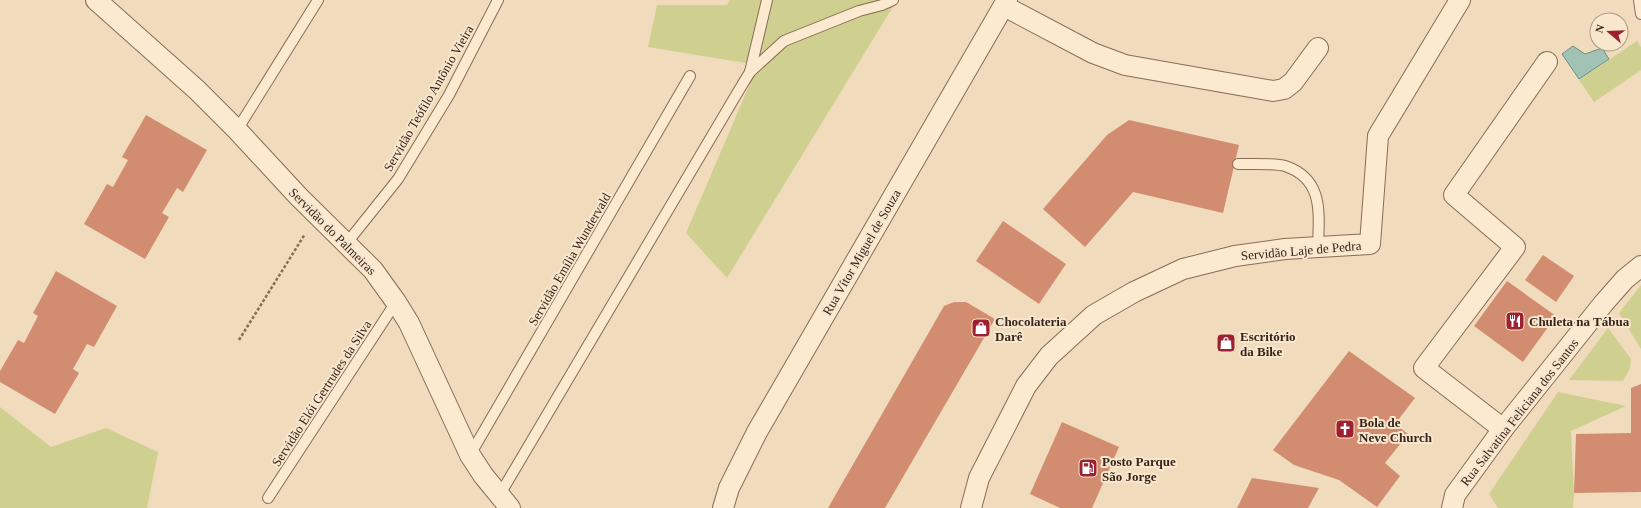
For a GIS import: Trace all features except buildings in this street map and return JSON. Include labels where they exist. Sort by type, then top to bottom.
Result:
[{"type":"street","name":"Servidão do Palmeiras","points":[[96,0],[197,90],[317,215],[373,270],[409,323],[470,455],[504,502]]},
{"type":"street","name":"Servidão Laje de Pedra","points":[[971,508],[979,478],[1026,386],[1049,356],[1094,315],[1134,292],[1183,269],[1234,256],[1285,248],[1370,244],[1378,136],[1460,0]]},
{"type":"street","points":[[1005,3],[1093,53],[1125,65],[1273,91],[1284,89],[1293,82],[1318,48]]},
{"type":"street","name":"Rua Vítor Miguel de Souza","points":[[723,508],[729,488],[756,432],[1005,3]]},
{"type":"street","points":[[1503,429],[1424,368],[1515,247],[1454,195],[1547,62]]},
{"type":"street","name":"Rua Salvatina Feliciana dos Santos","points":[[1452,508],[1455,495],[1503,429],[1603,304],[1625,279],[1641,266]]},
{"type":"lane","points":[[237,130],[318,0]]},
{"type":"lane","name":"Servidão Teófilo Antônio Vieira","points":[[346,244],[398,179],[448,94],[498,0]]},
{"type":"lane","points":[[750,72],[767,0]]},
{"type":"lane","points":[[504,502],[750,72],[784,41],[859,11],[882,5],[893,0]]},
{"type":"lane","points":[[1639,0],[1641,14]]},
{"type":"lane","name":"Servidão Emília Wundervald","points":[[470,455],[690,76]]},
{"type":"lane","points":[[1238,164],[1284,166],[1306,178],[1316,196],[1319,214],[1318,247]]},
{"type":"lane","name":"Servidão Elói Gertrudes da Silva","points":[[268,498],[396,302]]},
{"type":"path","points":[[239,340],[317,215]]},
{"type":"green space","points":[[730,0],[897,0],[727,278],[686,233],[758,65],[648,47],[657,5],[727,5]]},
{"type":"green space","points":[[1637,41],[1641,47],[1641,70],[1594,102],[1579,80],[1621,52],[1629,52],[1629,46]]},
{"type":"green space","points":[[1641,285],[1641,349],[1619,313]]},
{"type":"green space","points":[[1608,328],[1631,359],[1630,368],[1623,381],[1569,380]]},
{"type":"green space","points":[[1558,392],[1626,406],[1571,431],[1574,493],[1573,508],[1498,508],[1489,494]]},
{"type":"green space","points":[[0,407],[51,447],[106,428],[158,452],[147,508],[0,508]]},
{"type":"shaded area","points":[[1573,46],[1585,54],[1591,52],[1605,52],[1609,59],[1579,79],[1562,54]]},
{"type":"place","name":"Chuleta na Tábua","points":[[1515,321]]},
{"type":"place","name":"Chocolateria Darê","points":[[981,328]]},
{"type":"place","name":"Escritório da Bike","points":[[1226,343]]},
{"type":"place","name":"Bola de Neve Church","points":[[1345,429]]},
{"type":"place","name":"Posto Parque São Jorge","points":[[1088,468]]}]
